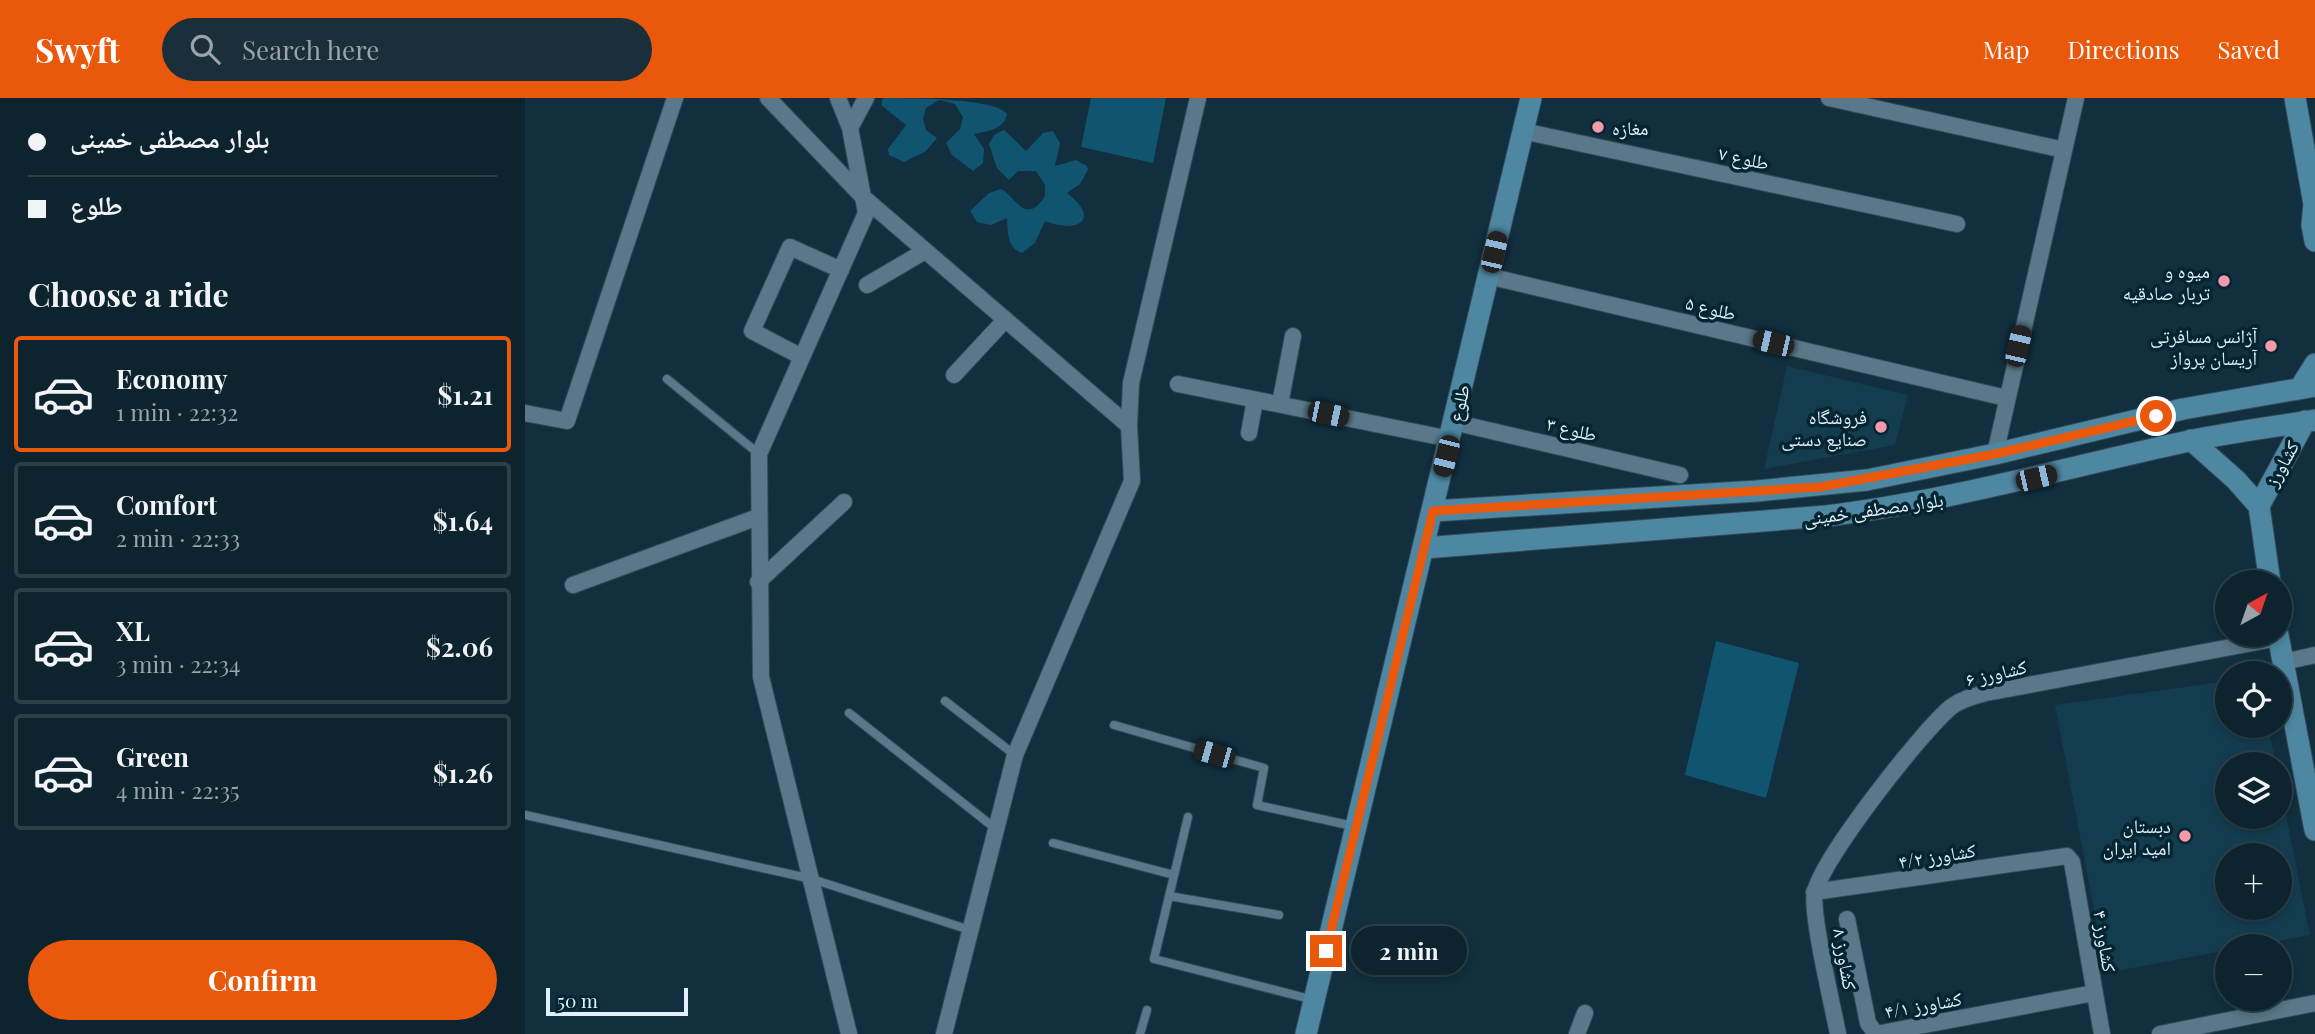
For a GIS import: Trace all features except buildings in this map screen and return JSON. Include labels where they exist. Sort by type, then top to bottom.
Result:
[{"type":"street","points":[[525,413],[568,421],[675,98]]},
{"type":"street","points":[[768,98],[863,198],[1129,426]]},
{"type":"street","points":[[838,98],[850,128],[866,214],[759,454],[758,582],[761,677],[849,1034]]},
{"type":"street","points":[[850,128],[866,98]]},
{"type":"street","points":[[944,1034],[1015,755],[1132,481],[1129,426],[1131,383],[1198,98]]},
{"type":"street","name":"طلوع","points":[[1306,1034],[1531,98]]},
{"type":"street","points":[[1829,98],[2064,150]]},
{"type":"street","points":[[1995,454],[2076,98]]},
{"type":"street","points":[[2295,98],[2315,204],[2312,225],[2315,241]]},
{"type":"street","name":"طلوع ۷","points":[[1523,131],[1957,224]]},
{"type":"street","points":[[802,357],[752,331],[790,247],[841,270]]},
{"type":"street","points":[[867,285],[925,251]]},
{"type":"street","name":"طلوع ۵","points":[[1488,276],[2006,398]]},
{"type":"street","points":[[954,375],[1005,320]]},
{"type":"street","points":[[1280,404],[1293,336]]},
{"type":"street","points":[[2308,387],[2315,364]]},
{"type":"street","name":"طلوع ۳","points":[[1178,384],[1255,400],[1452,431],[1680,475]]},
{"type":"street","name":"بلوار مصطفی خمینی","points":[[1433,511],[1820,487],[1995,454],[2183,410],[2308,387]]},
{"type":"street","points":[[1249,433],[1255,400]]},
{"type":"street","name":"بلوار مصطفی خمینی","points":[[1424,548],[1888,509],[1984,490],[2192,440],[2310,420]]},
{"type":"street","name":"کشاورز","points":[[2259,506],[2310,420]]},
{"type":"street","name":"کشاورز","points":[[2192,440],[2236,480],[2259,506],[2268,570]]},
{"type":"street","points":[[1617,500],[1618,533]]},
{"type":"street","points":[[758,582],[844,502]]},
{"type":"street","points":[[573,585],[758,517]]},
{"type":"street","name":"کشاورز ۶","points":[[1814,892],[1837,850],[1899,765],[1938,720],[1961,702],[1986,693],[2217,648]]},
{"type":"street","points":[[2288,661],[2315,655]]},
{"type":"street","points":[[2292,705],[2312,800],[2315,830]]},
{"type":"street","name":"کشاورز ۴/۲","points":[[1814,892],[2067,856]]},
{"type":"street","name":"کشاورز ۴","points":[[2067,856],[2072,862],[2102,1034]]},
{"type":"street","name":"کشاورز ۸","points":[[1814,892],[1838,1034]]},
{"type":"street","name":"کشاورز ۴/۱","points":[[1847,919],[1868,1023],[1877,1034],[2094,993]]},
{"type":"street","points":[[2160,1034],[2315,1003]]},
{"type":"street","points":[[1577,1034],[1585,1013]]},
{"type":"lane","points":[[667,379],[759,454]]},
{"type":"lane","points":[[945,701],[1015,755]]},
{"type":"lane","points":[[849,713],[996,830]]},
{"type":"lane","points":[[1114,725],[1264,768],[1257,805],[1356,827]]},
{"type":"lane","points":[[525,815],[812,879],[970,929]]},
{"type":"lane","points":[[1188,817],[1154,958],[1314,1000]]},
{"type":"lane","points":[[1053,843],[1174,875]]},
{"type":"lane","points":[[1169,895],[1279,915]]},
{"type":"lane","points":[[1140,1034],[1147,1010]]},
{"type":"shaded area","points":[[883,98],[930,99],[970,102],[1000,109],[1007,114],[999,127],[974,134],[984,149],[983,163],[973,171],[952,155],[946,143],[960,129],[963,117],[955,104],[939,100],[926,108],[923,119],[926,130],[937,138],[926,151],[904,162],[889,155],[888,149],[906,125],[881,105]]},
{"type":"shaded area","points":[[1091,98],[1166,98],[1153,163],[1081,147]]},
{"type":"shaded area","points":[[1004,130],[1026,151],[1043,133],[1053,131],[1060,143],[1055,166],[1076,160],[1087,166],[1088,170],[1080,184],[1067,193],[1083,211],[1081,222],[1067,226],[1045,221],[1035,243],[1022,253],[1011,243],[1007,218],[991,225],[977,222],[970,211],[989,193],[1001,189],[1026,209],[1038,205],[1045,196],[1045,185],[1036,171],[1018,171],[1009,180],[997,168],[989,144],[994,135]]},
{"type":"shaded area","points":[[1787,366],[1908,395],[1895,445],[1764,469]]},
{"type":"shaded area","points":[[1716,641],[1799,663],[1766,798],[1685,775]]},
{"type":"shaded area","name":"دبستان امید ایران","points":[[2215,683],[2215,738],[2270,738],[2273,752],[2215,752],[2215,829],[2289,829],[2292,843],[2215,843],[2215,920],[2292,920],[2292,845],[2310,935],[2292,938],[2292,934],[2215,934],[2215,952],[2106,973],[2055,705]]},
{"type":"place","name":"مغازه","points":[[1598,127]]},
{"type":"place","name":"میوه و تربار صادقیه","points":[[2224,281]]},
{"type":"place","name":"آژانس مسافرتی آریسان پرواز","points":[[2271,346]]},
{"type":"place","name":"فروشگاه صنایع دستی","points":[[1881,427]]},
{"type":"place","name":"دبستان امید ایران","points":[[2185,836]]},
{"type":"route","points":[[1326,951],[1433,511],[1820,487],[1995,454],[2156,416]]}]
